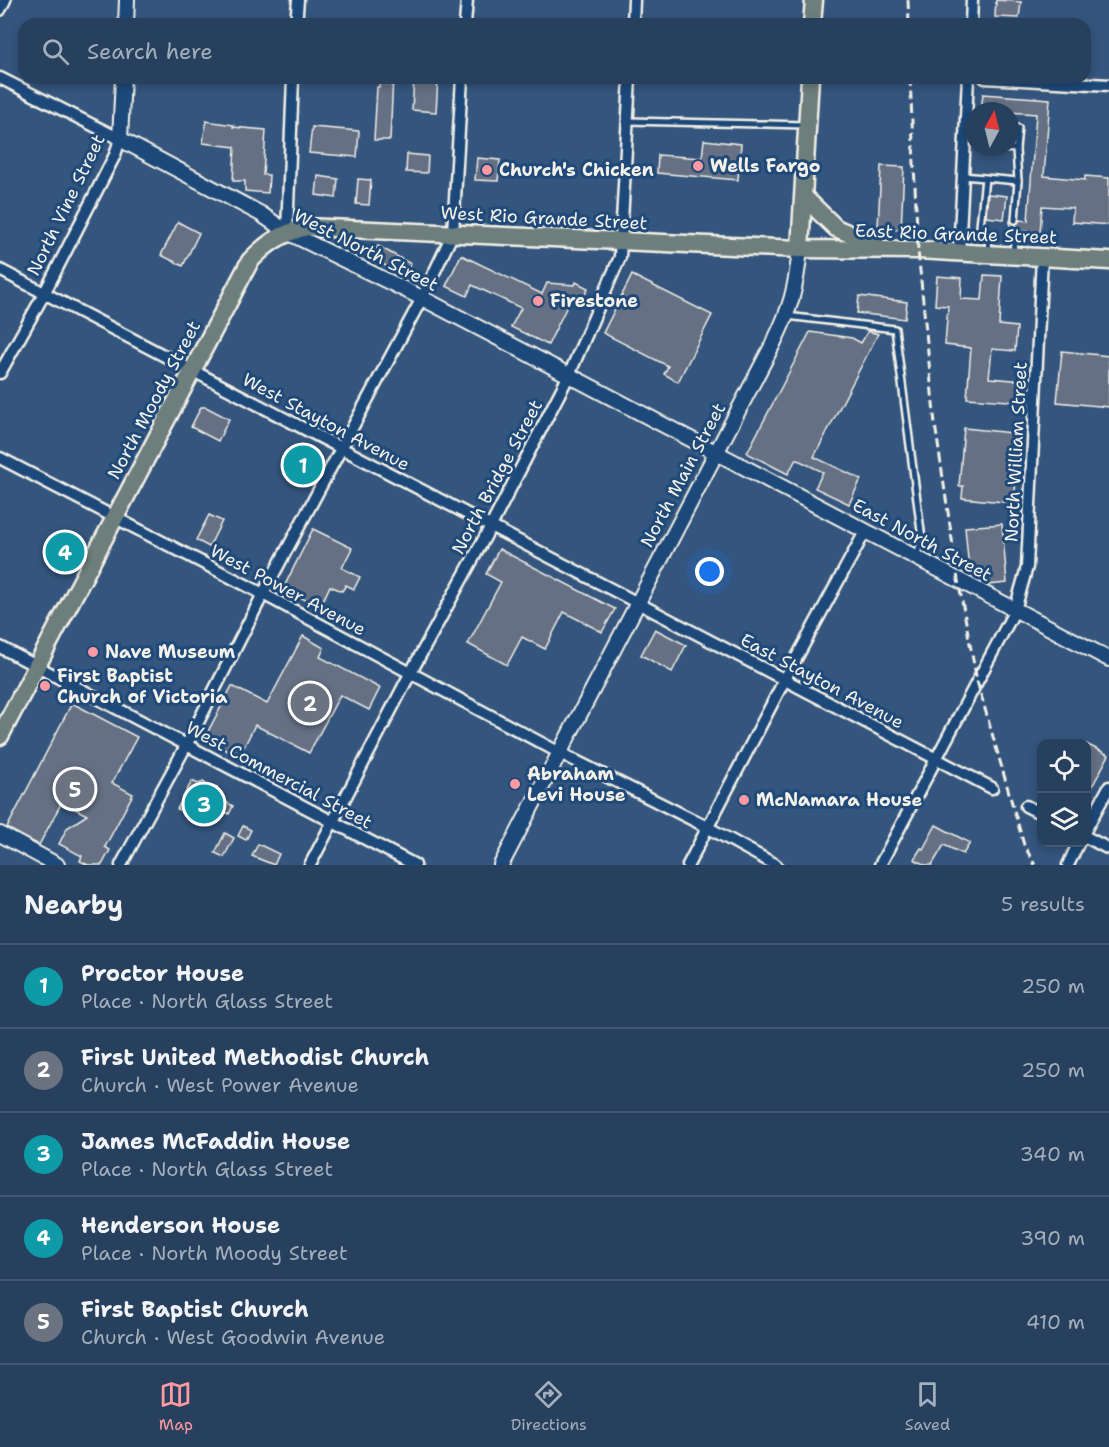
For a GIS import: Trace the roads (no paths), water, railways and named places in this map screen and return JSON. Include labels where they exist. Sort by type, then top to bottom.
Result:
[{"type":"main road","points":[[812,18],[814,0]]},
{"type":"main road","name":"North Main Street","points":[[800,249],[810,84]]},
{"type":"main road","points":[[804,197],[836,228],[885,249]]},
{"type":"main road","name":"West Rio Grande Street","points":[[287,232],[306,227],[800,249]]},
{"type":"main road","name":"North Moody Street","points":[[0,736],[250,261],[264,246],[287,232]]},
{"type":"main road","name":"East Rio Grande Street","points":[[800,249],[885,249],[1109,261]]},
{"type":"street","points":[[0,9],[5,0]]},
{"type":"street","points":[[126,18],[127,0]]},
{"type":"street","points":[[296,18],[298,0]]},
{"type":"street","points":[[466,18],[467,0]]},
{"type":"street","points":[[633,18],[634,0]]},
{"type":"street","points":[[971,18],[972,0]]},
{"type":"street","name":"West North Street","points":[[0,78],[261,214],[287,232],[422,298],[716,454]]},
{"type":"street","name":"North Vine Street","points":[[0,373],[44,294],[115,155],[120,139],[123,84]]},
{"type":"street","points":[[287,232],[294,84]]},
{"type":"street","points":[[121,865],[422,298],[453,233],[462,84]]},
{"type":"street","name":"North Bridge Street","points":[[310,865],[569,375],[620,257],[630,84]]},
{"type":"street","points":[[968,84],[969,102]]},
{"type":"street","points":[[1091,84],[1109,85]]},
{"type":"street","points":[[958,253],[966,156]]},
{"type":"street","name":"North Main Street","points":[[501,865],[787,315],[796,286],[800,249]]},
{"type":"street","name":"North William Street","points":[[880,865],[1015,609],[1026,567],[1042,257]]},
{"type":"street","name":"West Stayton Avenue","points":[[0,270],[637,604]]},
{"type":"street","name":"East North Street","points":[[716,454],[866,530],[1109,659]]},
{"type":"street","name":"West Power Avenue","points":[[0,459],[263,594],[410,674],[776,865]]},
{"type":"street","points":[[688,865],[784,680],[866,530]]},
{"type":"street","name":"East Stayton Avenue","points":[[637,604],[992,788]]},
{"type":"street","name":"West Commercial Street","points":[[0,647],[415,865]]},
{"type":"street","points":[[1091,820],[1109,787]]},
{"type":"street","points":[[1026,806],[1037,812]]},
{"type":"street","points":[[0,834],[57,865]]},
{"type":"street","points":[[1091,840],[1109,849]]},
{"type":"street","points":[[1068,865],[1077,847]]},
{"type":"lane","points":[[627,121],[807,125]]},
{"type":"lane","points":[[1015,220],[1018,180],[1016,156]]},
{"type":"lane","points":[[963,176],[1018,180]]},
{"type":"lane","points":[[985,178],[980,226],[989,234],[988,255]]},
{"type":"lane","points":[[1012,256],[1014,231]]},
{"type":"lane","points":[[787,315],[895,329],[922,540],[916,557]]},
{"type":"railway","points":[[908,0],[909,18]]},
{"type":"railway","points":[[910,84],[918,250],[935,424],[958,580],[977,681],[1024,845],[1035,865]]},
{"type":"place","name":"Wells Fargo","points":[[698,166]]},
{"type":"place","name":"Church's Chicken","points":[[487,170]]},
{"type":"place","name":"Firestone","points":[[538,301]]},
{"type":"place","name":"Proctor House","points":[[303,465]]},
{"type":"place","name":"Henderson House","points":[[65,552]]},
{"type":"place","name":"Nave Museum","points":[[93,652]]},
{"type":"place","name":"First Baptist Church of Victoria","points":[[45,686]]},
{"type":"place","name":"First United Methodist Church","points":[[310,703]]},
{"type":"place","name":"Abraham Levi House","points":[[515,784]]},
{"type":"place","name":"First Baptist Church","points":[[75,789]]},
{"type":"place","name":"McNamara House","points":[[744,800]]},
{"type":"place","name":"James McFaddin House","points":[[204,804]]}]
